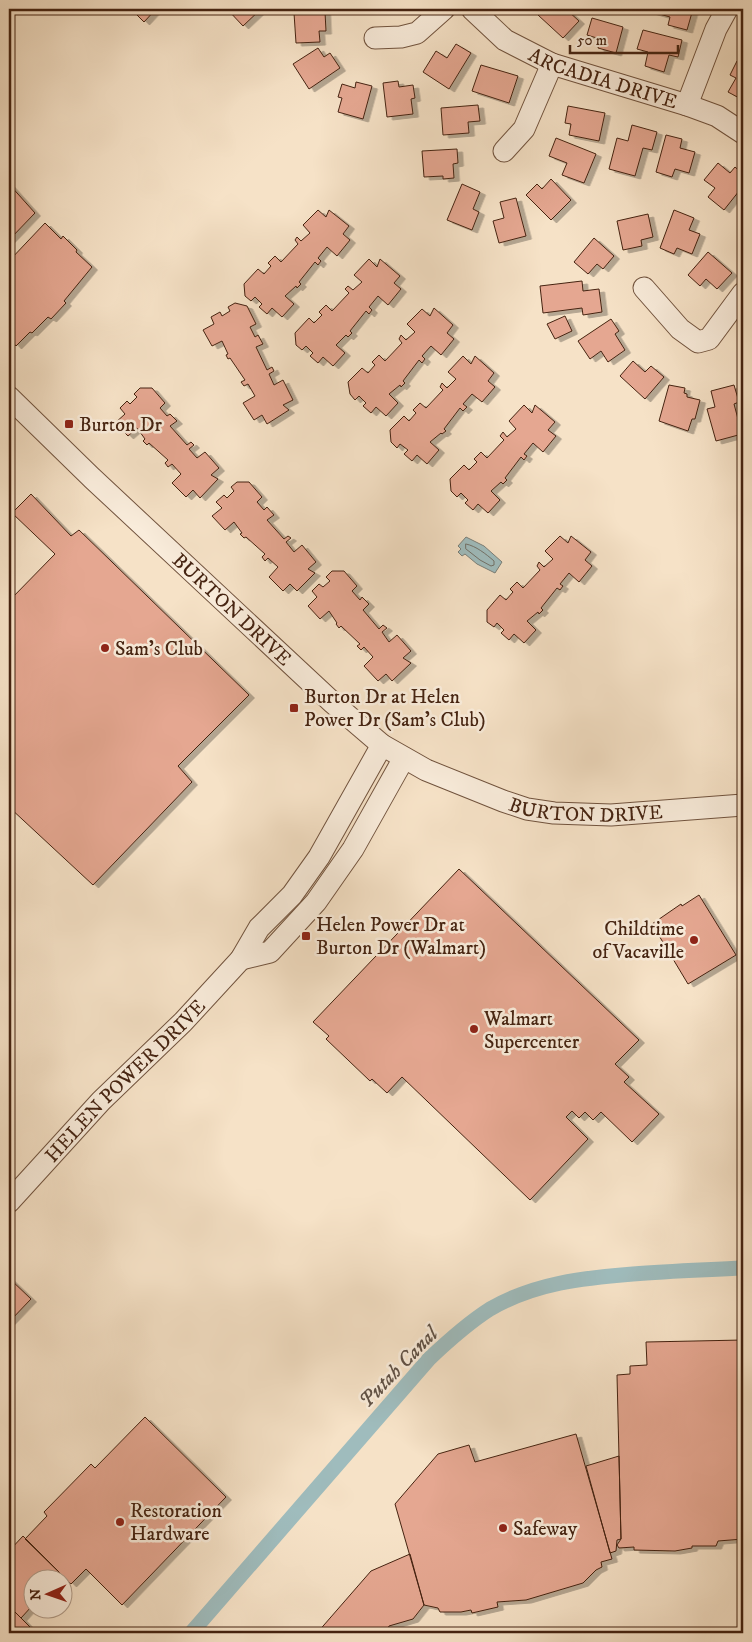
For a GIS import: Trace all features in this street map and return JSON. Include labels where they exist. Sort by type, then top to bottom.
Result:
[{"type":"street","points":[[375,38],[401,37],[417,33],[444,9]]},
{"type":"street","name":"ARCADIA DRIVE","points":[[472,9],[505,40],[552,64],[687,105],[717,116],[743,133]]},
{"type":"street","points":[[687,105],[716,29],[727,9]]},
{"type":"street","points":[[504,151],[524,129],[552,64]]},
{"type":"street","points":[[644,288],[680,329],[698,342],[709,339],[743,292]]},
{"type":"street","name":"BURTON DRIVE","points":[[9,397],[92,478],[329,699],[382,745],[404,758],[426,770],[502,801],[554,813],[611,815],[743,805]]},
{"type":"street","name":"HELEN POWER DRIVE","points":[[9,1202],[101,1101],[183,1022],[241,959],[259,928],[292,895],[319,858],[382,745]]},
{"type":"street","points":[[241,959],[270,952],[316,902],[353,849],[404,758]]},
{"type":"water","points":[[466,537],[484,546],[502,562],[495,573],[477,564],[465,554],[462,556],[458,552],[461,549],[458,546]]},
{"type":"building","points":[[131,9],[156,9],[144,22]]},
{"type":"building","points":[[227,9],[261,9],[243,26]]},
{"type":"building","points":[[543,9],[570,9],[568,11],[579,21],[563,38],[538,15]]},
{"type":"building","points":[[642,9],[693,9],[687,30],[668,25],[670,17]]},
{"type":"building","points":[[325,12],[326,31],[319,31],[320,42],[296,43],[294,13]]},
{"type":"building","points":[[592,18],[623,27],[616,53],[598,48],[600,39],[587,35]]},
{"type":"building","points":[[643,30],[682,40],[678,57],[669,55],[664,72],[645,66],[648,52],[637,49]]},
{"type":"building","points":[[456,44],[471,53],[449,89],[423,72],[436,51],[447,58]]},
{"type":"building","points":[[318,48],[324,57],[330,53],[340,68],[309,89],[293,64]]},
{"type":"building","points":[[737,61],[743,64],[743,100],[728,92],[736,78],[730,75]]},
{"type":"building","points":[[481,65],[518,76],[509,103],[472,91]]},
{"type":"building","points":[[398,81],[399,87],[413,85],[415,98],[411,99],[413,114],[387,117],[383,83]]},
{"type":"building","points":[[356,82],[372,86],[363,119],[338,112],[342,98],[338,97],[342,84],[355,88]]},
{"type":"building","points":[[478,105],[480,121],[468,122],[469,133],[443,135],[441,108]]},
{"type":"building","points":[[568,106],[605,113],[599,141],[569,135],[571,124],[565,123]]},
{"type":"building","points":[[632,125],[657,132],[652,150],[643,148],[635,176],[609,169],[617,138],[628,141]]},
{"type":"building","points":[[666,135],[682,139],[680,148],[695,152],[689,173],[675,169],[672,177],[656,172]]},
{"type":"building","points":[[556,138],[596,154],[584,183],[562,175],[567,163],[549,156]]},
{"type":"building","points":[[457,149],[458,163],[453,164],[454,178],[443,179],[443,176],[424,177],[422,151]]},
{"type":"building","points":[[718,163],[730,173],[735,167],[743,174],[743,186],[724,210],[708,197],[715,188],[704,180]]},
{"type":"building","points":[[551,179],[571,200],[551,220],[526,195],[537,184],[542,189]]},
{"type":"building","points":[[9,184],[35,213],[9,240]]},
{"type":"building","points":[[462,184],[480,192],[473,209],[479,212],[472,230],[447,220]]},
{"type":"building","points":[[516,198],[526,236],[499,243],[493,221],[504,218],[500,202]]},
{"type":"building","points":[[318,210],[326,217],[329,210],[349,226],[343,234],[350,240],[337,256],[327,247],[318,258],[321,261],[318,265],[315,262],[299,282],[301,284],[285,296],[294,304],[282,317],[272,308],[267,314],[259,307],[262,304],[255,297],[251,301],[245,296],[244,284],[258,269],[264,274],[271,266],[268,263],[275,256],[281,262],[298,244],[295,240],[297,237],[301,241],[310,233],[303,225]]},
{"type":"building","points":[[674,210],[694,218],[689,230],[700,234],[692,254],[677,248],[674,254],[660,248]]},
{"type":"building","points":[[648,214],[653,237],[641,240],[642,246],[623,250],[617,221]]},
{"type":"building","points":[[45,223],[61,239],[63,236],[92,267],[64,301],[66,303],[51,319],[48,317],[16,346],[9,338],[9,261]]},
{"type":"building","points":[[594,238],[614,256],[603,269],[597,264],[588,274],[574,262]]},
{"type":"building","points":[[708,252],[732,273],[717,289],[706,279],[700,286],[688,275]]},
{"type":"building","points":[[369,259],[377,267],[380,259],[400,276],[394,283],[401,289],[388,305],[378,296],[369,307],[372,310],[369,314],[366,311],[350,331],[352,333],[348,337],[346,335],[336,345],[345,353],[333,366],[323,357],[318,363],[310,356],[313,353],[306,346],[302,350],[296,345],[295,333],[309,318],[314,323],[322,315],[319,312],[326,305],[332,311],[349,293],[345,289],[348,286],[353,290],[362,282],[354,275]]},
{"type":"building","points":[[582,281],[583,291],[599,289],[602,312],[583,315],[582,308],[543,313],[540,286]]},
{"type":"building","points":[[235,303],[247,306],[256,324],[250,327],[255,337],[258,335],[263,344],[256,347],[267,370],[272,367],[274,371],[269,374],[274,385],[283,380],[293,400],[283,405],[289,410],[267,424],[262,415],[254,420],[243,403],[255,396],[248,384],[244,386],[241,382],[245,380],[230,358],[228,359],[226,355],[228,354],[222,341],[212,346],[203,330],[214,324],[211,317],[220,312],[222,316],[230,311],[228,307]]},
{"type":"building","points":[[434,308],[453,325],[447,333],[454,339],[441,355],[431,346],[422,356],[425,359],[422,363],[419,360],[403,381],[405,383],[389,394],[398,403],[386,416],[376,407],[371,413],[363,406],[366,403],[359,396],[355,400],[350,394],[348,382],[362,368],[368,373],[375,365],[372,362],[379,355],[385,361],[402,343],[399,339],[401,335],[406,340],[415,332],[407,324],[422,309],[430,316]]},
{"type":"building","points":[[565,316],[572,331],[555,339],[547,324]]},
{"type":"building","points":[[611,319],[619,331],[615,334],[625,350],[608,362],[601,351],[590,359],[578,341]]},
{"type":"building","points":[[463,356],[471,364],[475,356],[494,373],[488,381],[495,387],[482,402],[472,394],[463,404],[467,407],[463,411],[460,408],[444,429],[446,431],[430,442],[439,450],[427,464],[417,455],[412,461],[404,454],[408,450],[400,444],[397,448],[391,442],[390,430],[404,416],[409,421],[416,413],[413,410],[420,403],[426,408],[443,390],[440,387],[442,383],[447,388],[456,379],[448,372]]},
{"type":"building","points":[[633,361],[645,372],[651,366],[664,377],[645,399],[620,376]]},
{"type":"building","points":[[669,385],[685,388],[684,393],[687,394],[687,397],[700,400],[695,419],[692,419],[688,431],[659,421]]},
{"type":"building","points":[[734,385],[739,402],[734,404],[742,434],[716,441],[707,409],[715,407],[711,391]]},
{"type":"building","points":[[140,388],[152,388],[165,403],[160,408],[167,416],[170,414],[177,421],[170,426],[187,445],[191,442],[194,445],[189,449],[197,458],[205,452],[219,468],[211,475],[218,479],[200,498],[193,490],[186,497],[172,483],[181,474],[172,464],[168,467],[165,463],[168,460],[149,443],[147,445],[143,441],[145,439],[137,428],[128,436],[115,423],[125,414],[120,408],[127,401],[130,404],[137,397],[134,394]]},
{"type":"building","points":[[524,405],[532,413],[535,405],[555,422],[548,430],[556,436],[543,452],[533,443],[524,454],[527,456],[524,460],[521,457],[505,478],[507,480],[503,484],[501,482],[491,491],[500,500],[488,513],[478,504],[473,510],[465,503],[468,500],[461,493],[457,497],[451,491],[450,479],[464,465],[469,470],[477,462],[474,459],[481,452],[487,458],[504,440],[500,436],[503,432],[507,437],[516,429],[509,421]]},
{"type":"building","points":[[237,482],[249,482],[262,497],[257,502],[264,510],[267,507],[274,515],[267,520],[284,539],[288,536],[291,538],[286,542],[294,552],[302,545],[316,562],[308,569],[315,573],[297,591],[290,584],[283,591],[269,577],[278,567],[268,558],[265,561],[262,557],[265,554],[240,534],[242,533],[234,522],[225,530],[212,516],[222,508],[216,502],[224,495],[227,498],[234,491],[231,487]]},
{"type":"building","name":"Sam's Club","points":[[31,494],[71,536],[79,530],[249,695],[178,766],[192,782],[93,885],[9,807],[9,798],[14,793],[9,788],[9,601],[55,554],[12,513]]},
{"type":"building","points":[[560,536],[568,543],[571,536],[591,552],[585,560],[592,566],[579,582],[569,573],[560,584],[563,586],[560,590],[557,588],[541,608],[543,610],[527,621],[536,630],[524,643],[514,634],[509,640],[501,633],[504,630],[497,623],[494,627],[487,622],[487,610],[500,595],[506,600],[513,592],[510,589],[517,582],[523,588],[540,570],[537,566],[539,562],[544,567],[553,559],[545,551]]},
{"type":"building","points":[[332,571],[344,571],[357,586],[352,591],[360,600],[362,597],[369,604],[363,610],[379,629],[383,625],[387,628],[382,632],[389,642],[397,635],[411,651],[403,658],[411,663],[392,681],[386,674],[378,681],[364,666],[373,657],[364,647],[361,650],[357,646],[360,644],[341,626],[339,628],[329,611],[320,619],[308,606],[317,597],[312,591],[319,584],[323,587],[330,581],[326,577]]},
{"type":"building","name":"Walmart Supercenter","points":[[459,869],[639,1040],[615,1064],[629,1077],[624,1082],[659,1114],[632,1142],[601,1112],[593,1120],[585,1112],[579,1118],[572,1111],[566,1117],[588,1139],[530,1200],[402,1077],[387,1093],[372,1079],[370,1081],[326,1039],[329,1036],[313,1022]]},
{"type":"building","name":"Childtime of Vacaville","points":[[699,895],[736,955],[688,984],[652,924],[681,904],[682,906]]},
{"type":"building","points":[[9,1278],[31,1299],[9,1322]]},
{"type":"building","points":[[743,1340],[743,1539],[718,1541],[716,1546],[692,1546],[692,1548],[675,1551],[634,1550],[634,1547],[619,1548],[617,1545],[621,1539],[617,1375],[630,1374],[630,1366],[647,1365],[646,1342]]},
{"type":"building","points":[[145,1417],[226,1497],[122,1605],[86,1569],[72,1583],[72,1570],[57,1570],[25,1539],[47,1516],[44,1512],[91,1464],[95,1468]]},
{"type":"building","name":"Safeway","points":[[576,1434],[612,1559],[601,1562],[602,1567],[596,1570],[583,1583],[526,1600],[497,1602],[498,1607],[472,1613],[471,1610],[440,1612],[438,1608],[424,1605],[395,1504],[438,1454],[469,1445],[475,1462]]},
{"type":"building","points":[[619,1456],[621,1539],[617,1540],[616,1551],[610,1553],[586,1466]]},
{"type":"building","points":[[23,1536],[57,1570],[22,1570],[21,1618],[9,1606],[9,1551]]},
{"type":"building","points":[[410,1554],[424,1605],[413,1619],[389,1626],[386,1633],[317,1633],[371,1571]]},
{"type":"building","points":[[9,1606],[36,1633],[9,1633]]},
{"type":"waterway","name":"Putah Canal","points":[[191,1633],[429,1359],[458,1332],[490,1309],[524,1293],[578,1280],[647,1273],[743,1268]]},
{"type":"place","name":"Burton Dr","points":[[69,424]]},
{"type":"place","name":"Sam's Club","points":[[105,648]]},
{"type":"place","name":"Burton Dr at Helen Power Dr (Sam's Club)","points":[[294,708]]},
{"type":"place","name":"Helen Power Dr at Burton Dr (Walmart)","points":[[306,936]]},
{"type":"place","name":"Childtime of Vacaville","points":[[694,940]]},
{"type":"place","name":"Walmart Supercenter","points":[[474,1029]]},
{"type":"place","name":"Restoration Hardware","points":[[120,1522]]},
{"type":"place","name":"Safeway","points":[[503,1528]]}]
